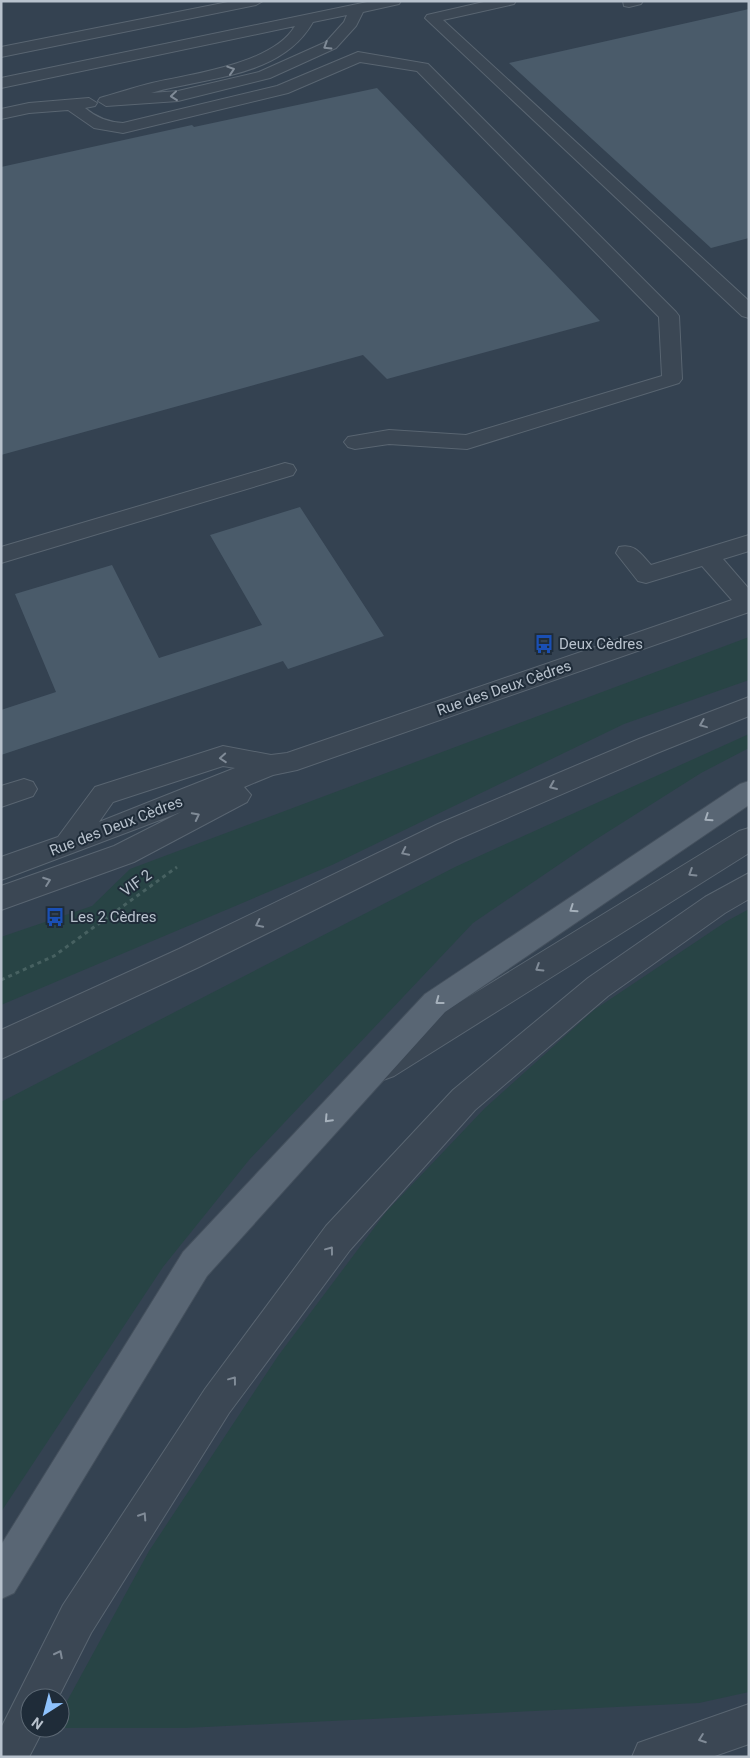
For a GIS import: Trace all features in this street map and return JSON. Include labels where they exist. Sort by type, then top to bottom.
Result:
[{"type":"main road","points":[[1,1580],[195,1264],[435,1003],[749,791]]},
{"type":"street","points":[[1,52],[256,1]]},
{"type":"street","points":[[1,84],[394,1]]},
{"type":"street","points":[[509,1],[432,18],[749,312]]},
{"type":"street","points":[[1,114],[29,108],[178,96],[264,75],[331,45],[351,23],[357,9]]},
{"type":"street","points":[[106,101],[151,88],[225,72],[272,56],[299,33],[307,19]]},
{"type":"street","points":[[71,104],[91,122],[106,128],[123,128],[282,90],[358,57],[422,66],[669,316],[672,379],[467,442],[389,437],[355,442]]},
{"type":"street","points":[[1,555],[285,470]]},
{"type":"street","points":[[627,553],[646,575],[749,543]]},
{"type":"street","points":[[707,556],[748,603]]},
{"type":"street","name":"Rue des Deux Cèdres","points":[[1,869],[279,764],[748,603]]},
{"type":"street","points":[[1,1045],[190,958],[447,832],[749,706]]},
{"type":"street","points":[[67,845],[104,794],[223,756],[279,764]]},
{"type":"street","name":"Rue des Deux Cèdres","points":[[1,898],[124,854],[255,786],[279,764]]},
{"type":"street","points":[[369,1075],[749,838]]},
{"type":"street","points":[[42,1688],[77,1620],[217,1401],[338,1238],[464,1100],[598,987],[715,905],[749,884]]},
{"type":"street","points":[[652,1757],[737,1726],[749,1724]]},
{"type":"street","points":[[8,1757],[20,1732]]},
{"type":"path","name":"VIF 2","points":[[1,980],[14,976],[54,956],[181,864]]},
{"type":"shaded area","points":[[1,1],[749,1],[749,1757],[1,1757]]},
{"type":"green space","points":[[749,637],[749,680],[624,724],[332,865],[1,1005],[1,937],[92,906],[130,869]]},
{"type":"green space","points":[[749,734],[749,748],[701,773],[595,840],[473,923],[249,1160],[163,1267],[1,1512],[1,1102],[455,867]]},
{"type":"green space","points":[[749,909],[749,1692],[699,1703],[185,1728],[70,1728],[70,1696],[149,1551],[278,1356],[386,1212],[485,1108],[594,1010],[727,921]]},
{"type":"building","points":[[749,9],[749,238],[711,248],[509,63]]},
{"type":"building","points":[[377,88],[600,321],[387,379],[363,355],[1,455],[1,167],[192,125],[194,127]]},
{"type":"building","points":[[300,507],[384,636],[288,669],[283,661],[1,755],[1,710],[56,692],[15,594],[112,565],[159,658],[262,625],[210,535]]},
{"type":"place","name":"Deux Cèdres","points":[[544,644]]},
{"type":"place","name":"Les 2 Cèdres","points":[[55,917]]}]
